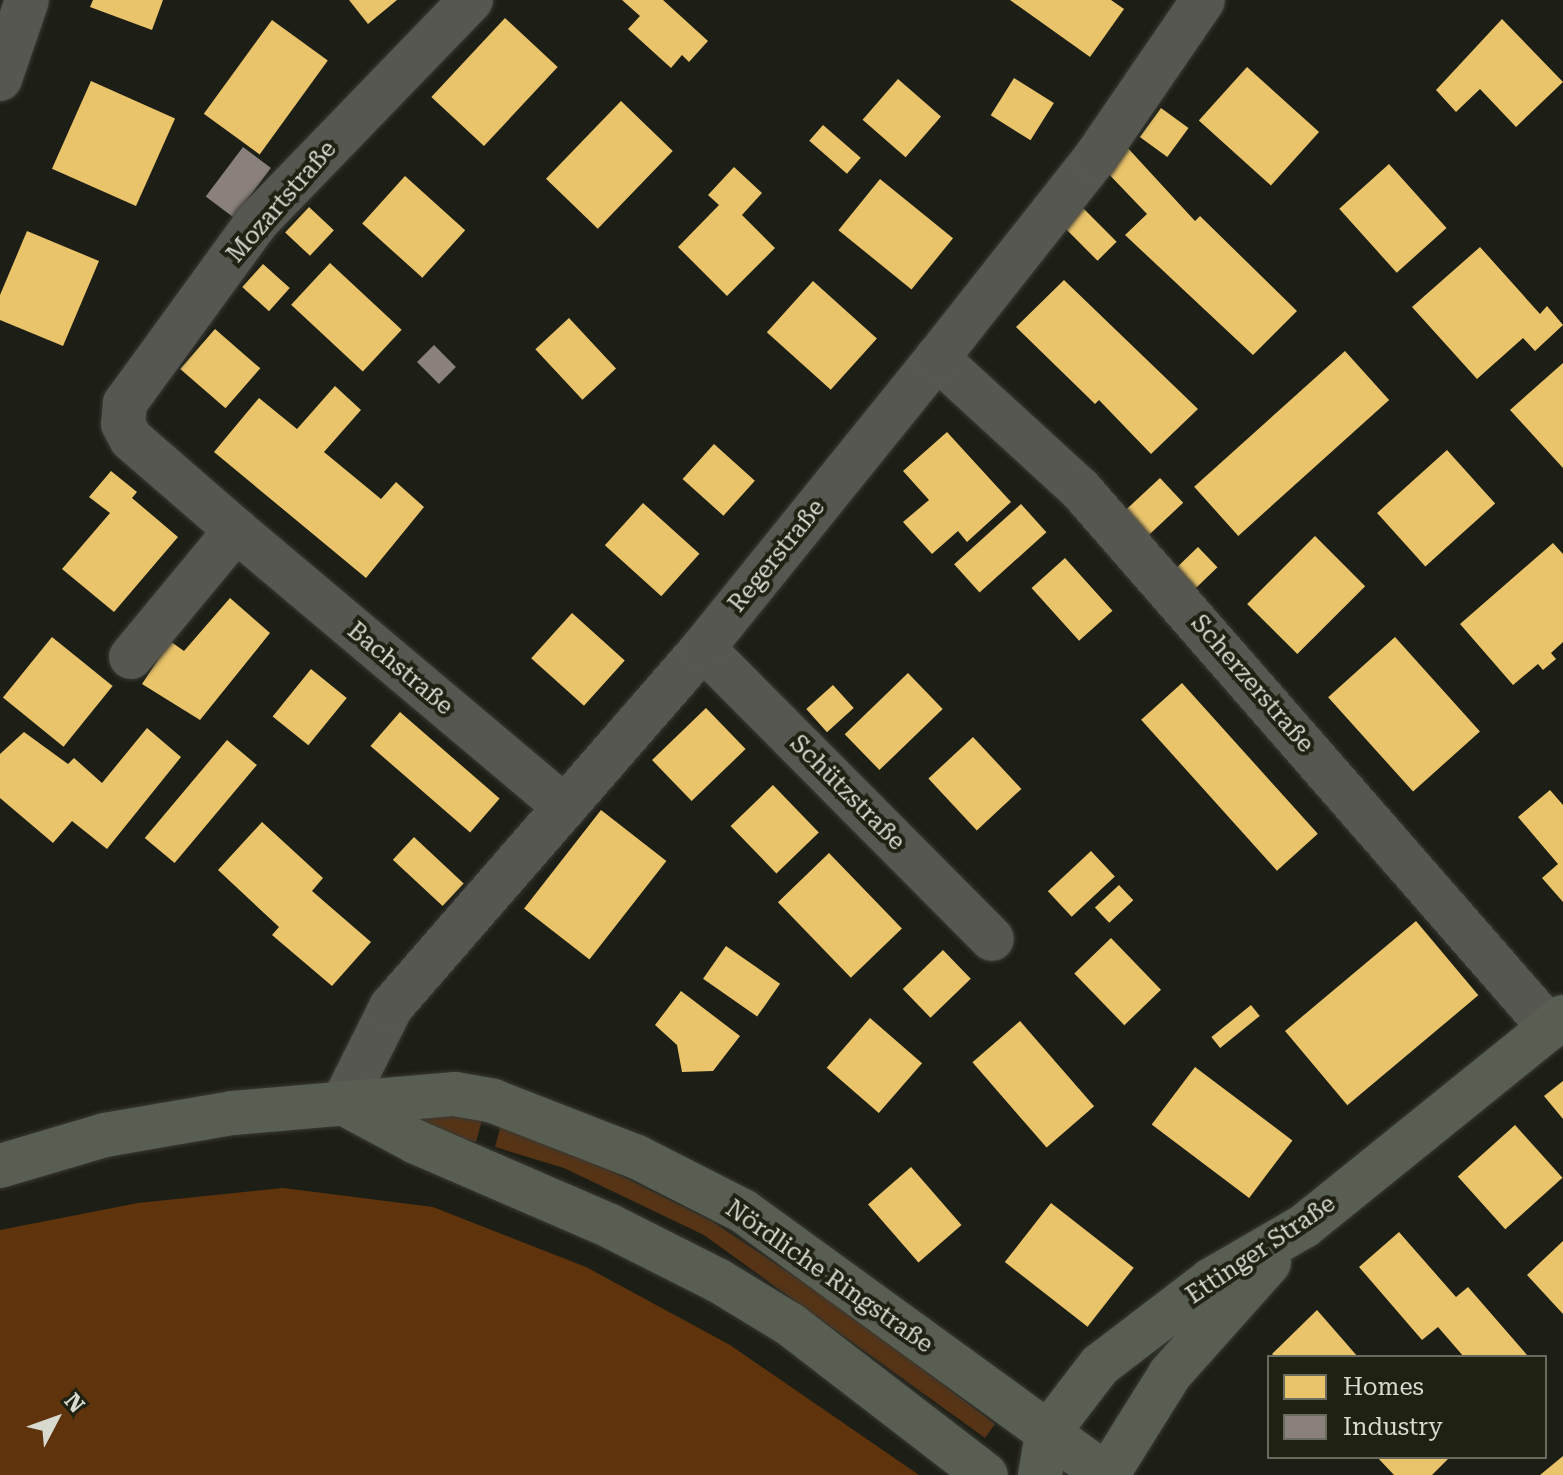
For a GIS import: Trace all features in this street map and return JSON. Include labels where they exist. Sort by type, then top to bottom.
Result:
[{"type":"main road","name":"Ettinger Straße","points":[[1043,1455],[1100,1365],[1211,1280],[1304,1226],[1557,1023]]},
{"type":"main road","name":"Nördliche Ringstraße","points":[[0,1166],[171,1121],[343,1103],[455,1094],[549,1120],[637,1157],[743,1211],[1043,1455],[1107,1475]]},
{"type":"main road","points":[[343,1103],[416,1142],[610,1226],[719,1281],[791,1325],[986,1475]]},
{"type":"main road","points":[[1107,1475],[1170,1374],[1304,1226]]},
{"type":"street","points":[[0,79],[27,0]]},
{"type":"street","name":"Mozartstraße","points":[[123,424],[125,403],[256,223],[471,0]]},
{"type":"street","name":"Regerstraße","points":[[343,1103],[391,1007],[703,648],[937,358],[1095,158],[1203,0]]},
{"type":"street","name":"Scherzerstraße","points":[[937,358],[1080,489],[1557,1023]]},
{"type":"street","name":"Bachstraße","points":[[123,424],[131,439],[236,530],[565,807]]},
{"type":"street","points":[[131,657],[236,530]]},
{"type":"street","name":"Schützstraße","points":[[703,648],[992,939]]},
{"type":"shaded area","points":[[424,1109],[482,1120],[476,1142],[426,1129],[417,1117]]},
{"type":"shaded area","points":[[501,1125],[572,1151],[713,1222],[836,1304],[995,1424],[985,1438],[704,1235],[564,1168],[495,1147]]},
{"type":"shaded area","points":[[283,1188],[433,1207],[586,1267],[730,1345],[919,1475],[0,1475],[0,1230],[138,1203]]},
{"type":"building: Homes","points":[[93,0],[163,0],[152,30],[90,7]]},
{"type":"building: Homes","points":[[349,0],[397,0],[368,24]]},
{"type":"building: Homes","points":[[622,0],[663,0],[708,41],[689,62],[682,55],[671,68],[628,29],[640,16]]},
{"type":"building: Homes","points":[[1010,0],[1111,0],[1124,9],[1090,57]]},
{"type":"building: Homes","points":[[505,18],[558,67],[484,146],[431,97]]},
{"type":"building: Homes","points":[[1502,19],[1563,82],[1516,127],[1480,89],[1456,112],[1436,90]]},
{"type":"building: Homes","points":[[272,20],[328,61],[260,154],[204,114]]},
{"type":"building: Homes","points":[[1247,67],[1319,132],[1271,185],[1199,121]]},
{"type":"building: Homes","points":[[1014,78],[1054,103],[1031,140],[991,115]]},
{"type":"building: Homes","points":[[898,79],[941,116],[906,157],[863,120]]},
{"type":"building: Homes","points":[[91,81],[175,118],[136,206],[52,169]]},
{"type":"building: Homes","points":[[621,101],[673,151],[598,229],[546,179]]},
{"type":"building: Homes","points":[[1161,108],[1189,128],[1167,157],[1140,137]]},
{"type":"building: Homes","points":[[823,125],[861,158],[847,174],[809,141]]},
{"type":"building: Homes","points":[[1125,145],[1195,221],[1200,216],[1297,311],[1253,355],[1125,235],[1147,214],[1102,167]]},
{"type":"building: Homes","points":[[1389,164],[1447,228],[1397,273],[1339,209]]},
{"type":"building: Homes","points":[[734,167],[762,193],[742,215],[775,248],[727,296],[678,247],[719,205],[708,195]]},
{"type":"building: Homes","points":[[405,176],[465,230],[422,278],[362,224]]},
{"type":"building: Homes","points":[[880,179],[953,238],[912,289],[838,230]]},
{"type":"building: Homes","points":[[309,207],[334,230],[310,256],[285,233]]},
{"type":"building: Homes","points":[[1082,207],[1117,242],[1098,261],[1063,226]]},
{"type":"building: Homes","points":[[27,231],[99,261],[63,346],[0,320],[0,295]]},
{"type":"building: Homes","points":[[1480,247],[1540,314],[1547,306],[1563,325],[1535,351],[1523,338],[1477,379],[1412,307]]},
{"type":"building: Homes","points":[[330,263],[402,330],[363,372],[291,305]]},
{"type":"building: Homes","points":[[263,264],[290,288],[269,311],[242,287]]},
{"type":"building: Homes","points":[[1064,280],[1198,409],[1151,454],[1099,400],[1095,404],[1016,327]]},
{"type":"building: Homes","points":[[813,281],[877,339],[831,390],[767,332]]},
{"type":"building: Homes","points":[[569,318],[616,368],[582,400],[535,349]]},
{"type":"building: Homes","points":[[215,329],[260,368],[226,408],[180,369]]},
{"type":"building: Homes","points":[[1345,351],[1389,400],[1238,536],[1194,487]]},
{"type":"building: Homes","points":[[1563,363],[1563,468],[1510,410]]},
{"type":"building: Homes","points":[[335,386],[361,410],[324,452],[381,499],[396,482],[424,507],[366,578],[214,452],[259,398],[297,429]]},
{"type":"building: Homes","points":[[947,432],[1011,502],[967,542],[958,531],[932,554],[903,522],[929,500],[903,471]]},
{"type":"building: Homes","points":[[714,444],[755,481],[723,516],[683,479]]},
{"type":"building: Homes","points":[[1447,450],[1495,504],[1425,566],[1377,513]]},
{"type":"building: Homes","points":[[111,471],[137,492],[132,498],[178,537],[114,612],[62,569],[110,513],[89,497]]},
{"type":"building: Homes","points":[[1160,478],[1183,503],[1147,537],[1123,512]]},
{"type":"building: Homes","points":[[643,503],[699,554],[661,596],[605,545]]},
{"type":"building: Homes","points":[[1021,504],[1046,532],[980,592],[954,564]]},
{"type":"building: Homes","points":[[1315,536],[1365,586],[1297,654],[1247,604]]},
{"type":"building: Homes","points":[[1553,543],[1563,554],[1563,642],[1551,653],[1556,659],[1543,670],[1538,664],[1513,685],[1460,624]]},
{"type":"building: Homes","points":[[1198,547],[1217,567],[1195,589],[1176,569]]},
{"type":"building: Homes","points":[[1065,558],[1113,611],[1079,641],[1032,588]]},
{"type":"building: Homes","points":[[230,598],[270,633],[200,720],[142,684],[170,641],[184,651]]},
{"type":"building: Homes","points":[[572,613],[625,661],[584,706],[531,658]]},
{"type":"building: Homes","points":[[52,637],[113,686],[64,747],[3,698]]},
{"type":"building: Homes","points":[[1395,637],[1480,731],[1413,792],[1328,697]]},
{"type":"building: Homes","points":[[311,669],[347,698],[308,745],[273,716]]},
{"type":"building: Homes","points":[[908,673],[943,709],[879,770],[845,734]]},
{"type":"building: Homes","points":[[1182,683],[1318,834],[1277,871],[1141,720]]},
{"type":"building: Homes","points":[[833,685],[854,708],[827,732],[806,709]]},
{"type":"building: Homes","points":[[706,708],[746,749],[692,801],[652,760]]},
{"type":"building: Homes","points":[[400,712],[500,799],[470,833],[370,746]]},
{"type":"building: Homes","points":[[147,728],[181,757],[107,849],[72,821],[53,843],[0,798],[0,754],[24,732],[68,764],[74,758],[102,783]]},
{"type":"building: Homes","points":[[973,737],[1021,789],[977,831],[928,779]]},
{"type":"building: Homes","points":[[227,740],[257,765],[175,863],[145,838]]},
{"type":"building: Homes","points":[[773,785],[819,832],[776,873],[731,826]]},
{"type":"building: Homes","points":[[1550,790],[1563,805],[1563,902],[1542,878],[1558,864],[1518,817]]},
{"type":"building: Homes","points":[[601,810],[666,861],[589,960],[524,909]]},
{"type":"building: Homes","points":[[262,822],[323,878],[312,891],[371,942],[332,986],[272,935],[279,927],[218,870]]},
{"type":"building: Homes","points":[[414,837],[464,883],[443,906],[393,860]]},
{"type":"building: Homes","points":[[1091,851],[1115,877],[1072,917],[1048,891]]},
{"type":"building: Homes","points":[[829,853],[902,929],[851,978],[778,902]]},
{"type":"building: Homes","points":[[1119,885],[1133,900],[1109,923],[1095,908]]},
{"type":"building: Homes","points":[[1416,921],[1478,995],[1347,1105],[1285,1031]]},
{"type":"building: Homes","points":[[1111,938],[1161,990],[1124,1025],[1074,973]]},
{"type":"building: Homes","points":[[726,946],[780,984],[757,1017],[703,979]]},
{"type":"building: Homes","points":[[943,950],[971,979],[931,1018],[903,989]]},
{"type":"building: Homes","points":[[681,991],[740,1036],[713,1071],[682,1072],[677,1045],[655,1025]]},
{"type":"building: Homes","points":[[1251,1005],[1260,1016],[1220,1048],[1211,1037]]},
{"type":"building: Homes","points":[[870,1018],[922,1063],[879,1113],[827,1068]]},
{"type":"building: Homes","points":[[1020,1021],[1094,1106],[1047,1148],[972,1062]]},
{"type":"building: Homes","points":[[1195,1067],[1292,1140],[1249,1198],[1152,1125]]},
{"type":"building: Homes","points":[[1563,1081],[1563,1119],[1544,1096]]},
{"type":"building: Homes","points":[[1515,1125],[1563,1178],[1505,1229],[1458,1177]]},
{"type":"building: Homes","points":[[911,1167],[962,1225],[918,1263],[868,1204]]},
{"type":"building: Homes","points":[[1051,1203],[1134,1268],[1088,1327],[1005,1262]]},
{"type":"building: Homes","points":[[1399,1232],[1456,1297],[1468,1287],[1527,1355],[1462,1355],[1438,1327],[1422,1340],[1359,1267]]},
{"type":"building: Homes","points":[[1563,1241],[1563,1314],[1527,1275]]},
{"type":"building: Homes","points":[[1317,1310],[1356,1355],[1273,1355]]},
{"type":"building: Homes","points":[[1563,1456],[1563,1475],[1540,1475]]},
{"type":"building: Homes","points":[[1379,1459],[1448,1459],[1432,1475],[1394,1475]]},
{"type":"building: Industry","points":[[243,147],[271,168],[234,218],[206,197]]},
{"type":"building: Industry","points":[[434,345],[456,367],[439,384],[417,362]]}]
